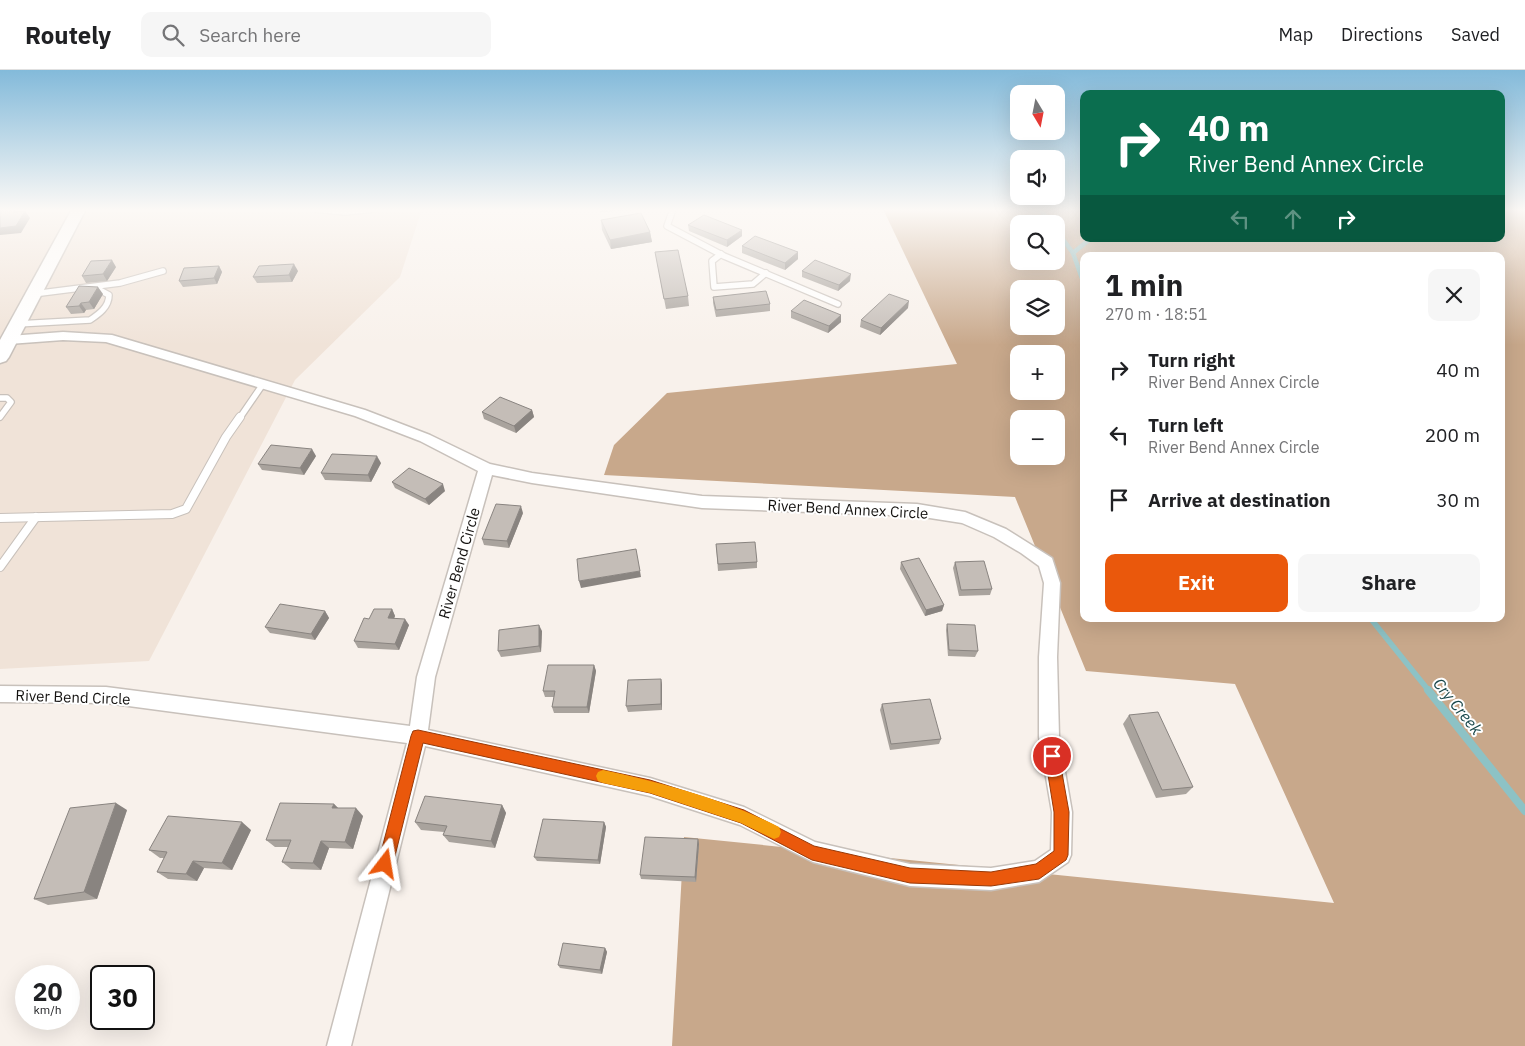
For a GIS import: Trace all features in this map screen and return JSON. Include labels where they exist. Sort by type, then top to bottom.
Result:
[{"type":"main road","points":[[0,357],[54,255]]},
{"type":"street","points":[[9,340],[63,336],[107,338],[360,413],[425,438],[486,468]]},
{"type":"street","name":"River Bend Annex Circle","points":[[418,736],[650,787],[744,817],[812,852],[910,875],[991,879],[1039,871],[1061,855],[1062,812],[1048,737],[1048,657],[1052,582],[1046,563],[1027,548],[1000,533],[965,518],[917,510],[702,502],[532,478],[486,468]]},
{"type":"street","name":"River Bend Circle","points":[[0,694],[106,696],[418,736],[426,677],[486,468]]},
{"type":"street","points":[[339,1046],[418,736]]},
{"type":"lane","points":[[720,255],[712,261],[714,287],[753,284],[766,273]]},
{"type":"lane","points":[[722,255],[838,304]]},
{"type":"lane","points":[[33,294],[120,283],[163,271]]},
{"type":"lane","points":[[17,324],[90,320],[99,314],[109,302],[109,295],[94,287]]},
{"type":"lane","points":[[0,518],[172,514],[186,509],[226,437],[263,384]]},
{"type":"lane","points":[[0,398],[7,398],[11,402],[0,417]]},
{"type":"lane","points":[[0,567],[36,517]]},
{"type":"shaded area","points":[[0,255],[407,255],[400,277],[295,380],[149,661],[0,669]]},
{"type":"shaded area","points":[[905,255],[1010,255],[1010,270],[1065,270],[1065,255],[1080,255],[1080,622],[1505,622],[1505,255],[1525,255],[1525,1046],[672,1046],[684,837],[1334,903],[1235,684],[1086,671],[1015,497],[604,475],[614,445],[667,393],[957,364]]},
{"type":"building","points":[[655,255],[679,255],[688,296],[664,299]]},
{"type":"building","points":[[764,255],[795,255],[785,263]]},
{"type":"building","points":[[112,260],[103,274],[82,276],[91,261]]},
{"type":"building","points":[[815,260],[851,274],[839,285],[802,271]]},
{"type":"building","points":[[294,264],[289,275],[253,277],[259,266]]},
{"type":"building","points":[[219,266],[214,278],[179,281],[184,268]]},
{"type":"building","points":[[79,286],[98,287],[89,302],[81,303],[79,306],[66,307]]},
{"type":"building","points":[[766,291],[770,304],[716,310],[713,297]]},
{"type":"building","points":[[889,294],[909,301],[881,328],[861,320]]},
{"type":"building","points":[[804,300],[841,315],[829,326],[791,311]]},
{"type":"building","points":[[500,397],[532,410],[514,426],[482,412]]},
{"type":"building","points":[[271,445],[312,449],[300,468],[258,464]]},
{"type":"building","points":[[332,454],[377,456],[368,475],[321,473]]},
{"type":"building","points":[[409,468],[443,484],[425,499],[392,482]]},
{"type":"building","points":[[496,504],[521,506],[507,541],[482,539]]},
{"type":"building","points":[[755,542],[757,562],[718,564],[716,544]]},
{"type":"building","points":[[636,549],[640,571],[579,581],[577,559]]},
{"type":"building","points":[[919,558],[944,605],[926,610],[901,562]]},
{"type":"building","points":[[984,561],[992,589],[961,590],[955,562]]},
{"type":"building","points":[[280,604],[325,611],[311,634],[265,627]]},
{"type":"building","points":[[374,609],[392,609],[388,618],[405,619],[395,644],[354,641],[364,618],[369,619]]},
{"type":"building","points":[[947,624],[975,625],[978,651],[949,650]]},
{"type":"building","points":[[539,625],[539,646],[498,651],[499,630]]},
{"type":"building","points":[[548,665],[594,665],[587,707],[552,707],[555,691],[543,691]]},
{"type":"building","points":[[661,679],[661,704],[626,706],[628,680]]},
{"type":"building","points":[[930,699],[941,739],[891,744],[882,704]]},
{"type":"building","points":[[1158,712],[1193,787],[1162,790],[1129,715]]},
{"type":"building","points":[[425,796],[502,805],[491,841],[443,835],[447,826],[415,822]]},
{"type":"building","points":[[116,803],[84,892],[34,899],[70,808]]},
{"type":"building","points":[[280,803],[334,804],[332,808],[356,808],[345,842],[321,841],[313,863],[282,862],[291,840],[266,840]]},
{"type":"building","points":[[168,816],[242,822],[222,863],[193,861],[186,874],[157,872],[167,852],[149,850]]},
{"type":"building","points":[[543,819],[604,822],[598,860],[534,857]]},
{"type":"building","points":[[645,837],[698,839],[695,877],[640,875]]},
{"type":"building","points":[[563,943],[605,948],[600,970],[558,965]]},
{"type":"waterway","name":"Cry Creek","points":[[1074,255],[1080,273]]},
{"type":"waterway","name":"Cry Creek","points":[[1373,622],[1429,691]]},
{"type":"waterway","name":"Cry Creek","points":[[1428,690],[1525,811]]},
{"type":"slow traffic","points":[[603,776],[650,787],[744,817],[774,832]]},
{"type":"route","points":[[385,864],[418,736],[650,787],[744,817],[812,852],[910,875],[991,879],[1039,871],[1061,855],[1062,812],[1052,756]]}]
